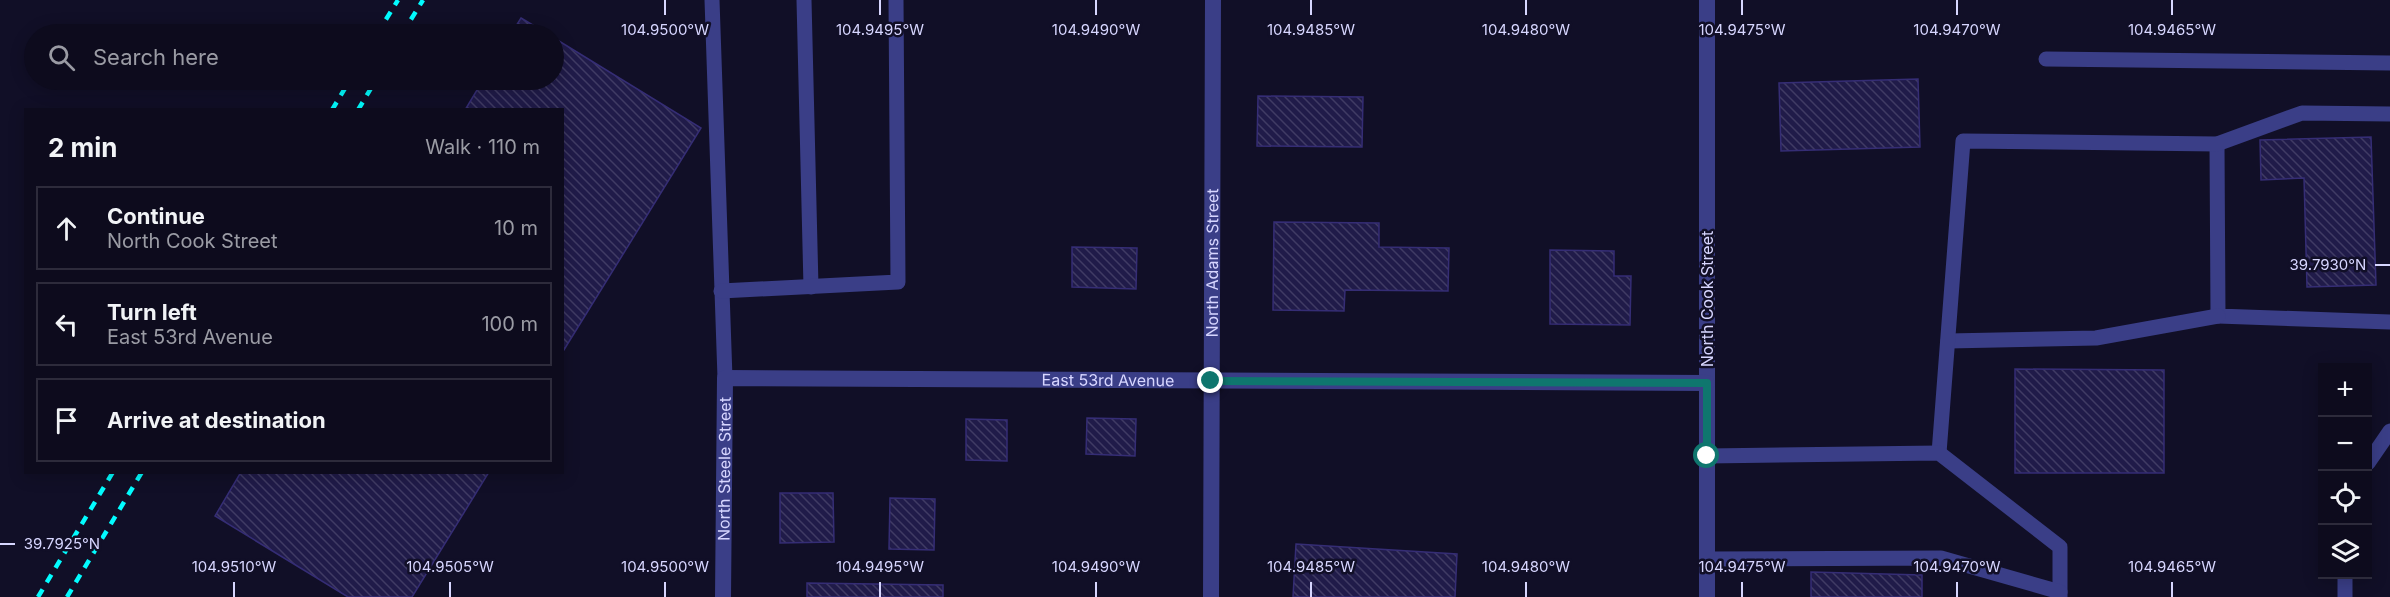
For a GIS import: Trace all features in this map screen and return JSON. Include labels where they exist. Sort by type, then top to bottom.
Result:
[{"type":"street","name":"North Adams Street","points":[[1211,597],[1213,0]]},
{"type":"street","name":"North Cook Street","points":[[1707,0],[1707,597]]},
{"type":"street","name":"East 53rd Avenue","points":[[725,378],[1707,383]]},
{"type":"street","name":"North Steele Street","points":[[723,597],[725,378]]},
{"type":"lane","points":[[712,0],[725,378]]},
{"type":"lane","points":[[804,0],[811,287]]},
{"type":"lane","points":[[722,291],[898,282],[896,0]]},
{"type":"lane","points":[[2046,59],[2390,63]]},
{"type":"lane","points":[[1939,453],[1963,141],[2217,144],[2302,113],[2390,114]]},
{"type":"lane","points":[[2217,144],[2218,316]]},
{"type":"lane","points":[[1948,341],[2096,338],[2218,316],[2390,322]]},
{"type":"lane","points":[[2372,456],[2390,431]]},
{"type":"lane","points":[[1707,456],[1939,453],[2060,547],[2060,595],[1941,558],[1707,559]]},
{"type":"lane","points":[[2345,579],[2345,597]]},
{"type":"building","points":[[521,18],[531,24],[517,24]]},
{"type":"building","points":[[564,44],[701,128],[564,350],[564,108],[466,108],[477,90],[564,90]]},
{"type":"building","points":[[1918,79],[1920,147],[1781,151],[1779,83]]},
{"type":"building","points":[[1258,96],[1363,97],[1362,147],[1257,146]]},
{"type":"building","points":[[2371,137],[2376,285],[2307,287],[2304,178],[2261,180],[2260,140]]},
{"type":"building","points":[[1274,222],[1379,223],[1379,247],[1449,248],[1448,291],[1345,290],[1344,311],[1273,310]]},
{"type":"building","points":[[1072,247],[1137,248],[1136,289],[1072,287]]},
{"type":"building","points":[[1550,250],[1614,251],[1614,276],[1631,276],[1630,325],[1550,324]]},
{"type":"building","points":[[2015,369],[2164,370],[2164,473],[2015,473]]},
{"type":"building","points":[[1087,418],[1136,419],[1135,456],[1086,454]]},
{"type":"building","points":[[966,419],[1007,420],[1007,461],[966,460]]},
{"type":"building","points":[[240,474],[488,474],[412,597],[348,597],[215,516]]},
{"type":"building","points":[[780,493],[833,493],[834,542],[780,543]]},
{"type":"building","points":[[890,498],[935,499],[934,550],[889,549]]},
{"type":"building","points":[[1296,544],[1457,554],[1455,597],[1293,597]]},
{"type":"building","points":[[1811,572],[1922,575],[1922,597],[1811,597]]},
{"type":"building","points":[[807,583],[943,585],[943,597],[807,597]]},
{"type":"railway","points":[[383,24],[398,0]]},
{"type":"railway","points":[[408,24],[423,0]]},
{"type":"railway","points":[[333,108],[344,90]]},
{"type":"railway","points":[[359,108],[370,90]]},
{"type":"railway","points":[[38,597],[112,474]]},
{"type":"railway","points":[[67,597],[141,474]]},
{"type":"route","points":[[1211,381],[1707,383],[1707,456]]}]
